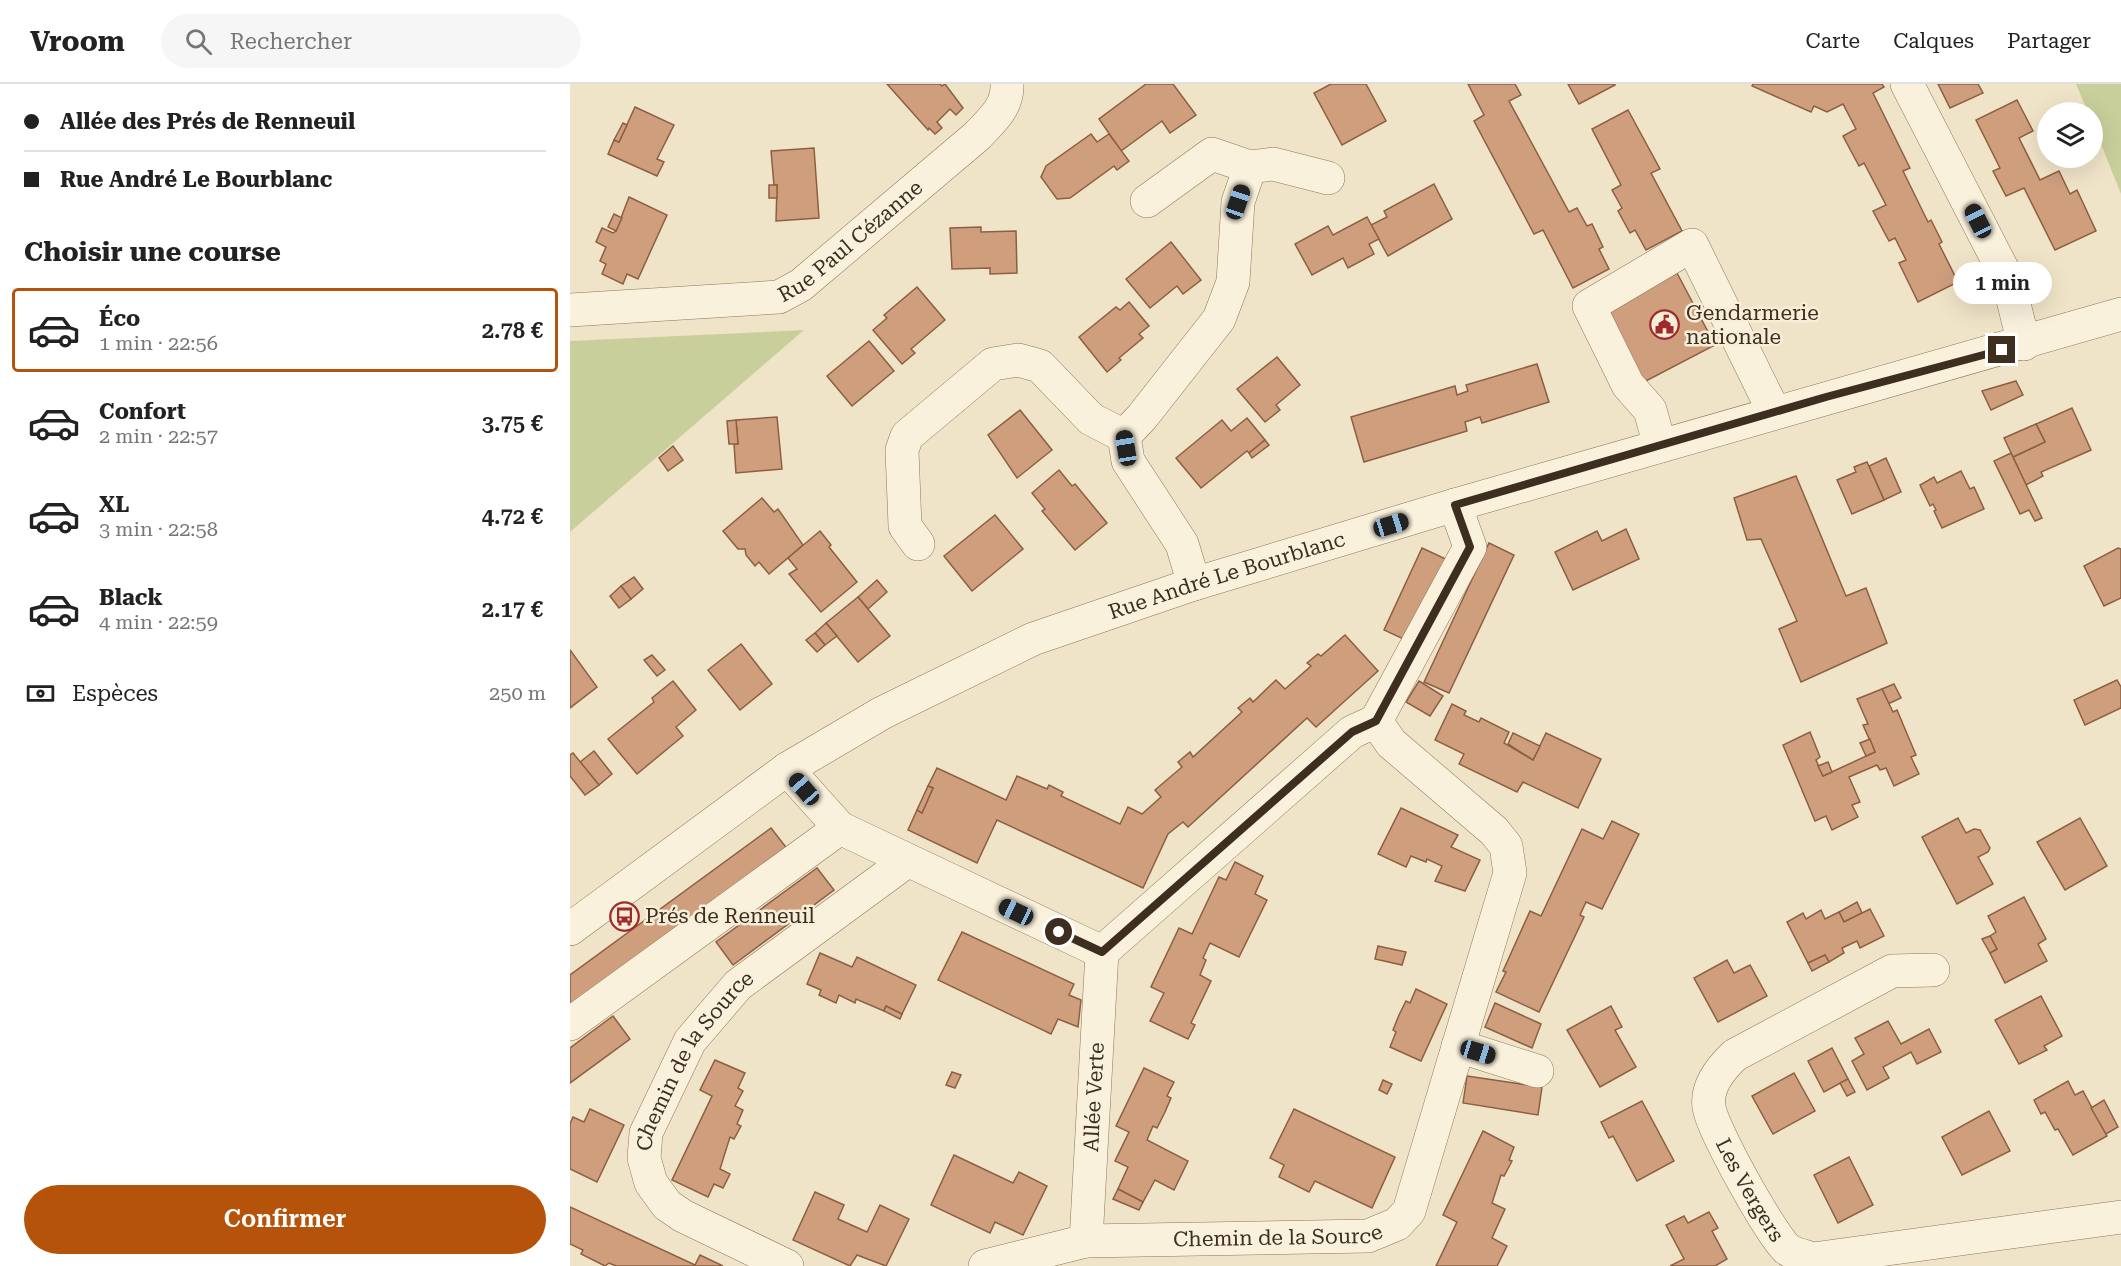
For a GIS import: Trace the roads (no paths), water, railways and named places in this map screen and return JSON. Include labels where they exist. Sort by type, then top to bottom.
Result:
[{"type":"street","name":"Rue Paul Cézanne","points":[[570,310],[779,297],[801,285],[977,136],[1002,108],[1008,97],[1007,84]]},
{"type":"street","points":[[1907,84],[2008,280],[2024,344]]},
{"type":"street","points":[[1147,201],[1212,154],[1250,167],[1273,164],[1328,178]]},
{"type":"street","points":[[1124,436],[1157,399],[1219,319],[1233,282],[1238,202],[1250,167]]},
{"type":"street","points":[[1660,446],[1650,410],[1628,385],[1589,306],[1692,246],[1774,412]]},
{"type":"street","name":"Rue André Le Bourblanc","points":[[570,929],[787,769],[882,713],[1033,639],[1194,584],[1455,505],[1774,412],[2024,344],[2121,314]]},
{"type":"street","points":[[918,544],[905,526],[902,450],[907,436],[993,364],[1018,360],[1040,366],[1091,419],[1124,436]]},
{"type":"street","points":[[1124,436],[1128,461],[1182,544],[1194,584]]},
{"type":"street","points":[[787,769],[840,828],[1102,952],[1352,732],[1376,721],[1470,547],[1455,505]]},
{"type":"street","name":"Chemin de la Source","points":[[985,1266],[1086,1241],[1368,1236],[1383,1232],[1397,1224],[1409,1211],[1510,873],[1506,846],[1494,831],[1391,743],[1376,721]]},
{"type":"street","points":[[570,1024],[840,828]]},
{"type":"street","name":"Chemin de la Source","points":[[787,1266],[683,1216],[667,1205],[651,1183],[644,1158],[646,1133],[690,1041],[738,985],[907,861]]},
{"type":"street","name":"Allée Verte","points":[[1086,1241],[1102,952]]},
{"type":"street","name":"Les Vergers","points":[[1933,970],[1892,971],[1735,1055],[1721,1068],[1708,1105],[1714,1127],[1775,1235],[1789,1251],[1813,1259],[2121,1217]]},
{"type":"street","points":[[1458,1046],[1537,1071]]},
{"type":"place","name":"Gendarmerie nationale","points":[[1665,325]]},
{"type":"place","name":"Prés de Renneuil","points":[[624,916]]}]
